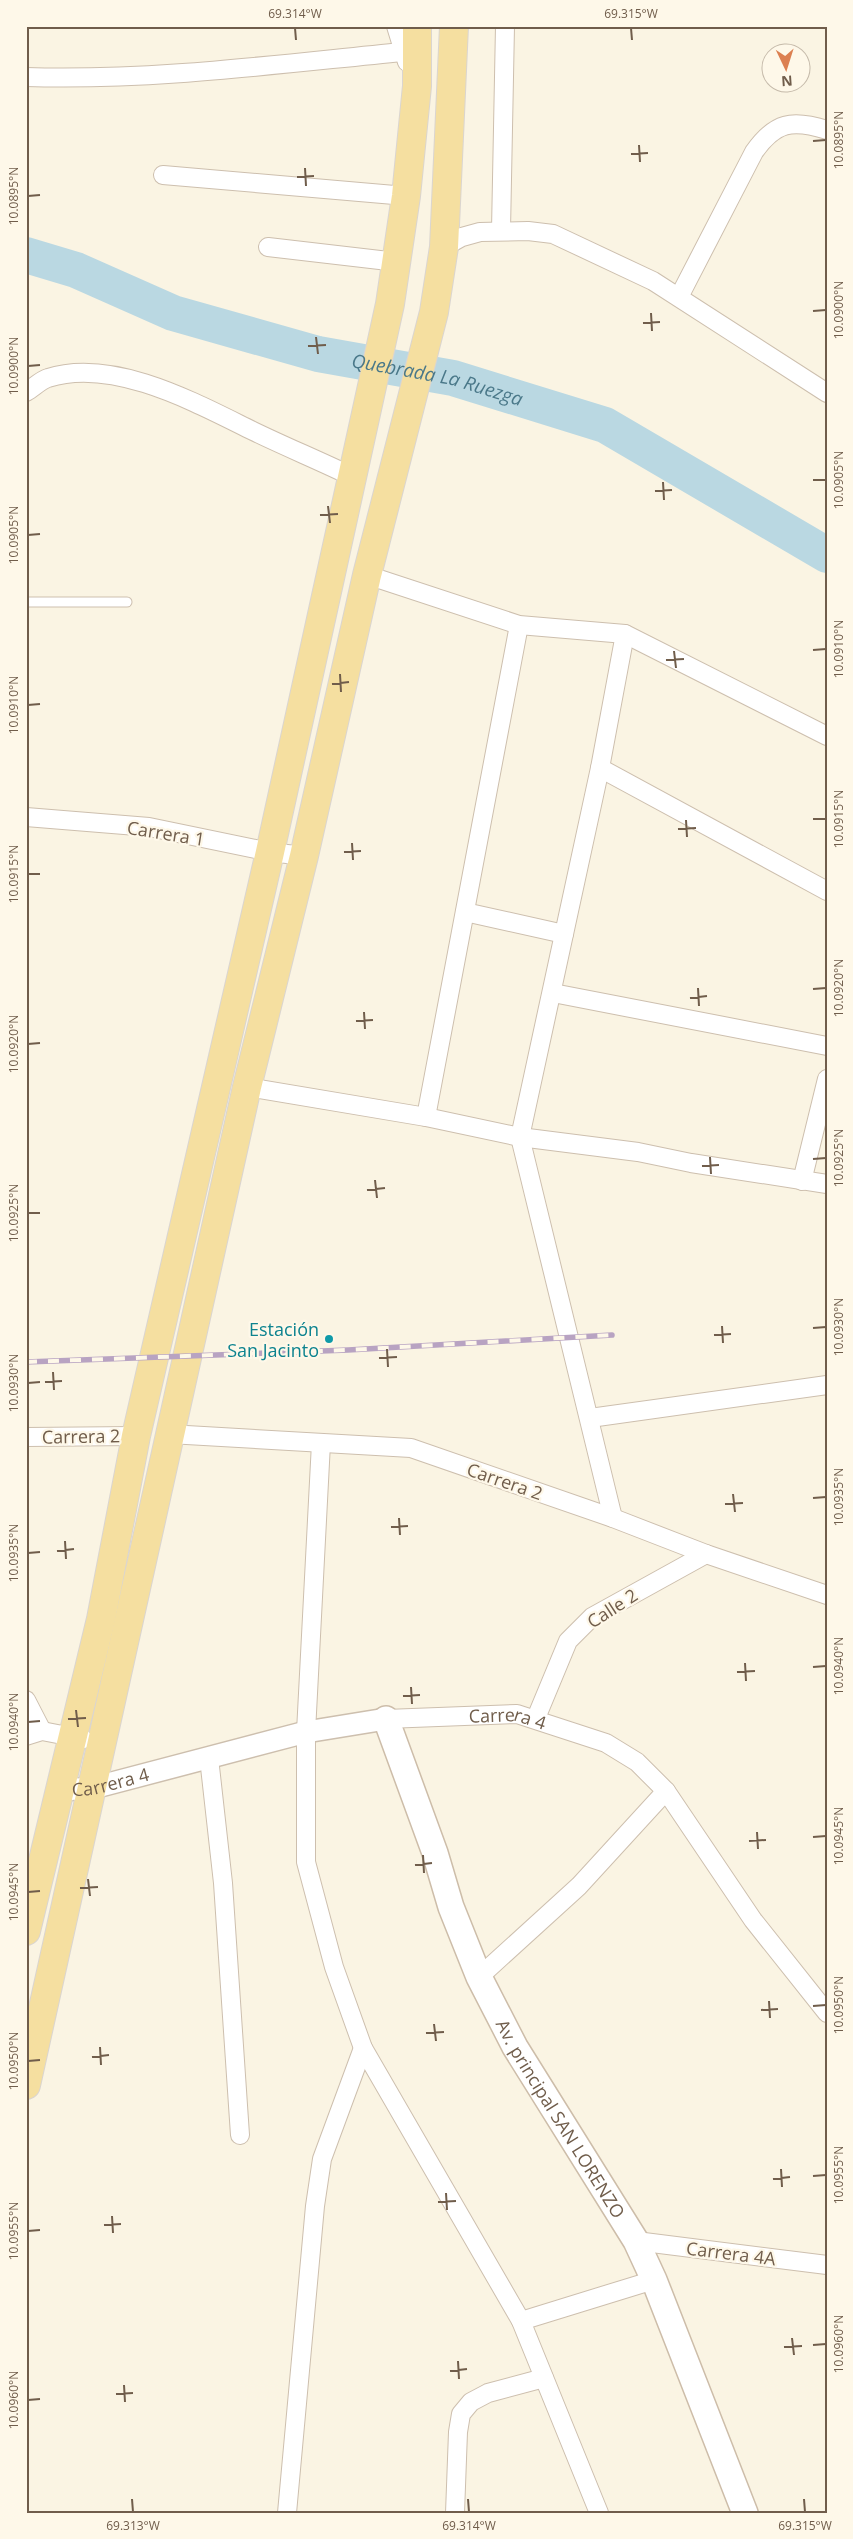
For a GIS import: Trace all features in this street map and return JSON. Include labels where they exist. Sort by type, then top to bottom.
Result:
[{"type":"main road","points":[[26,1931],[62,1790],[101,1619],[136,1436],[270,852],[354,477],[390,304],[406,196],[416,86],[417,26]]},
{"type":"main road","points":[[26,2085],[247,1087],[304,856],[367,575],[399,456],[434,312],[444,248],[454,26]]},
{"type":"main road","name":"Av. principal SAN LORENZO","points":[[386,1719],[435,1853],[451,1907],[479,1977],[515,2047],[636,2241],[654,2280],[745,2513]]},
{"type":"street","points":[[396,26],[403,52],[416,86]]},
{"type":"street","points":[[501,230],[505,26]]},
{"type":"street","points":[[26,77],[70,79],[154,75],[403,52]]},
{"type":"street","points":[[679,297],[754,152],[766,135],[780,126],[807,124],[827,130]]},
{"type":"street","points":[[163,175],[406,196]]},
{"type":"street","points":[[444,248],[462,237],[480,232],[501,230],[553,234],[653,281],[827,394]]},
{"type":"street","points":[[268,247],[397,262]]},
{"type":"street","points":[[26,392],[47,378],[79,372],[118,377],[152,385],[182,396],[354,477]]},
{"type":"street","points":[[367,575],[519,625],[625,634],[827,736]]},
{"type":"street","points":[[426,1118],[519,625]]},
{"type":"street","points":[[613,1518],[520,1137],[553,993],[600,768],[625,634]]},
{"type":"street","points":[[600,768],[827,891]]},
{"type":"street","name":"Carrera 1","points":[[26,817],[149,827],[270,852],[304,856]]},
{"type":"street","points":[[464,912],[564,934]]},
{"type":"street","points":[[553,993],[827,1046]]},
{"type":"street","points":[[802,1181],[827,1079]]},
{"type":"street","points":[[247,1087],[426,1118],[520,1137],[638,1152],[827,1184]]},
{"type":"street","points":[[590,1418],[827,1385]]},
{"type":"street","name":"Carrera 2","points":[[169,1434],[411,1448],[613,1518],[706,1554],[827,1595]]},
{"type":"street","name":"Carrera 2","points":[[26,1437],[136,1436]]},
{"type":"street","points":[[321,1443],[306,1732],[306,1862],[334,1967],[363,2048],[521,2321],[599,2513]]},
{"type":"street","name":"Calle 2","points":[[536,1718],[568,1641],[592,1617],[706,1554]]},
{"type":"street","points":[[26,1700],[34,1734],[74,1737],[103,1743]]},
{"type":"street","name":"Carrera 4","points":[[62,1790],[93,1788],[306,1732],[386,1719],[517,1714],[536,1718],[606,1743],[637,1762],[666,1791],[754,1920],[827,2013]]},
{"type":"street","points":[[209,1758],[223,1883],[240,2135]]},
{"type":"street","points":[[479,1977],[579,1886],[666,1791]]},
{"type":"street","points":[[288,2513],[315,2206],[322,2159],[363,2048]]},
{"type":"street","name":"Carrera 4A","points":[[636,2241],[827,2265]]},
{"type":"street","points":[[521,2321],[654,2280]]},
{"type":"street","points":[[455,2513],[458,2432],[461,2414],[471,2402],[488,2394],[544,2378]]},
{"type":"lane","points":[[26,602],[127,602]]},
{"type":"waterway","name":"Quebrada La Ruezga","points":[[26,255],[76,270],[173,313],[318,354],[453,378],[605,425],[827,555]]},
{"type":"railway","points":[[26,1362],[348,1350],[612,1335]]},
{"type":"place","name":"Estación San Jacinto","points":[[329,1339]]}]
